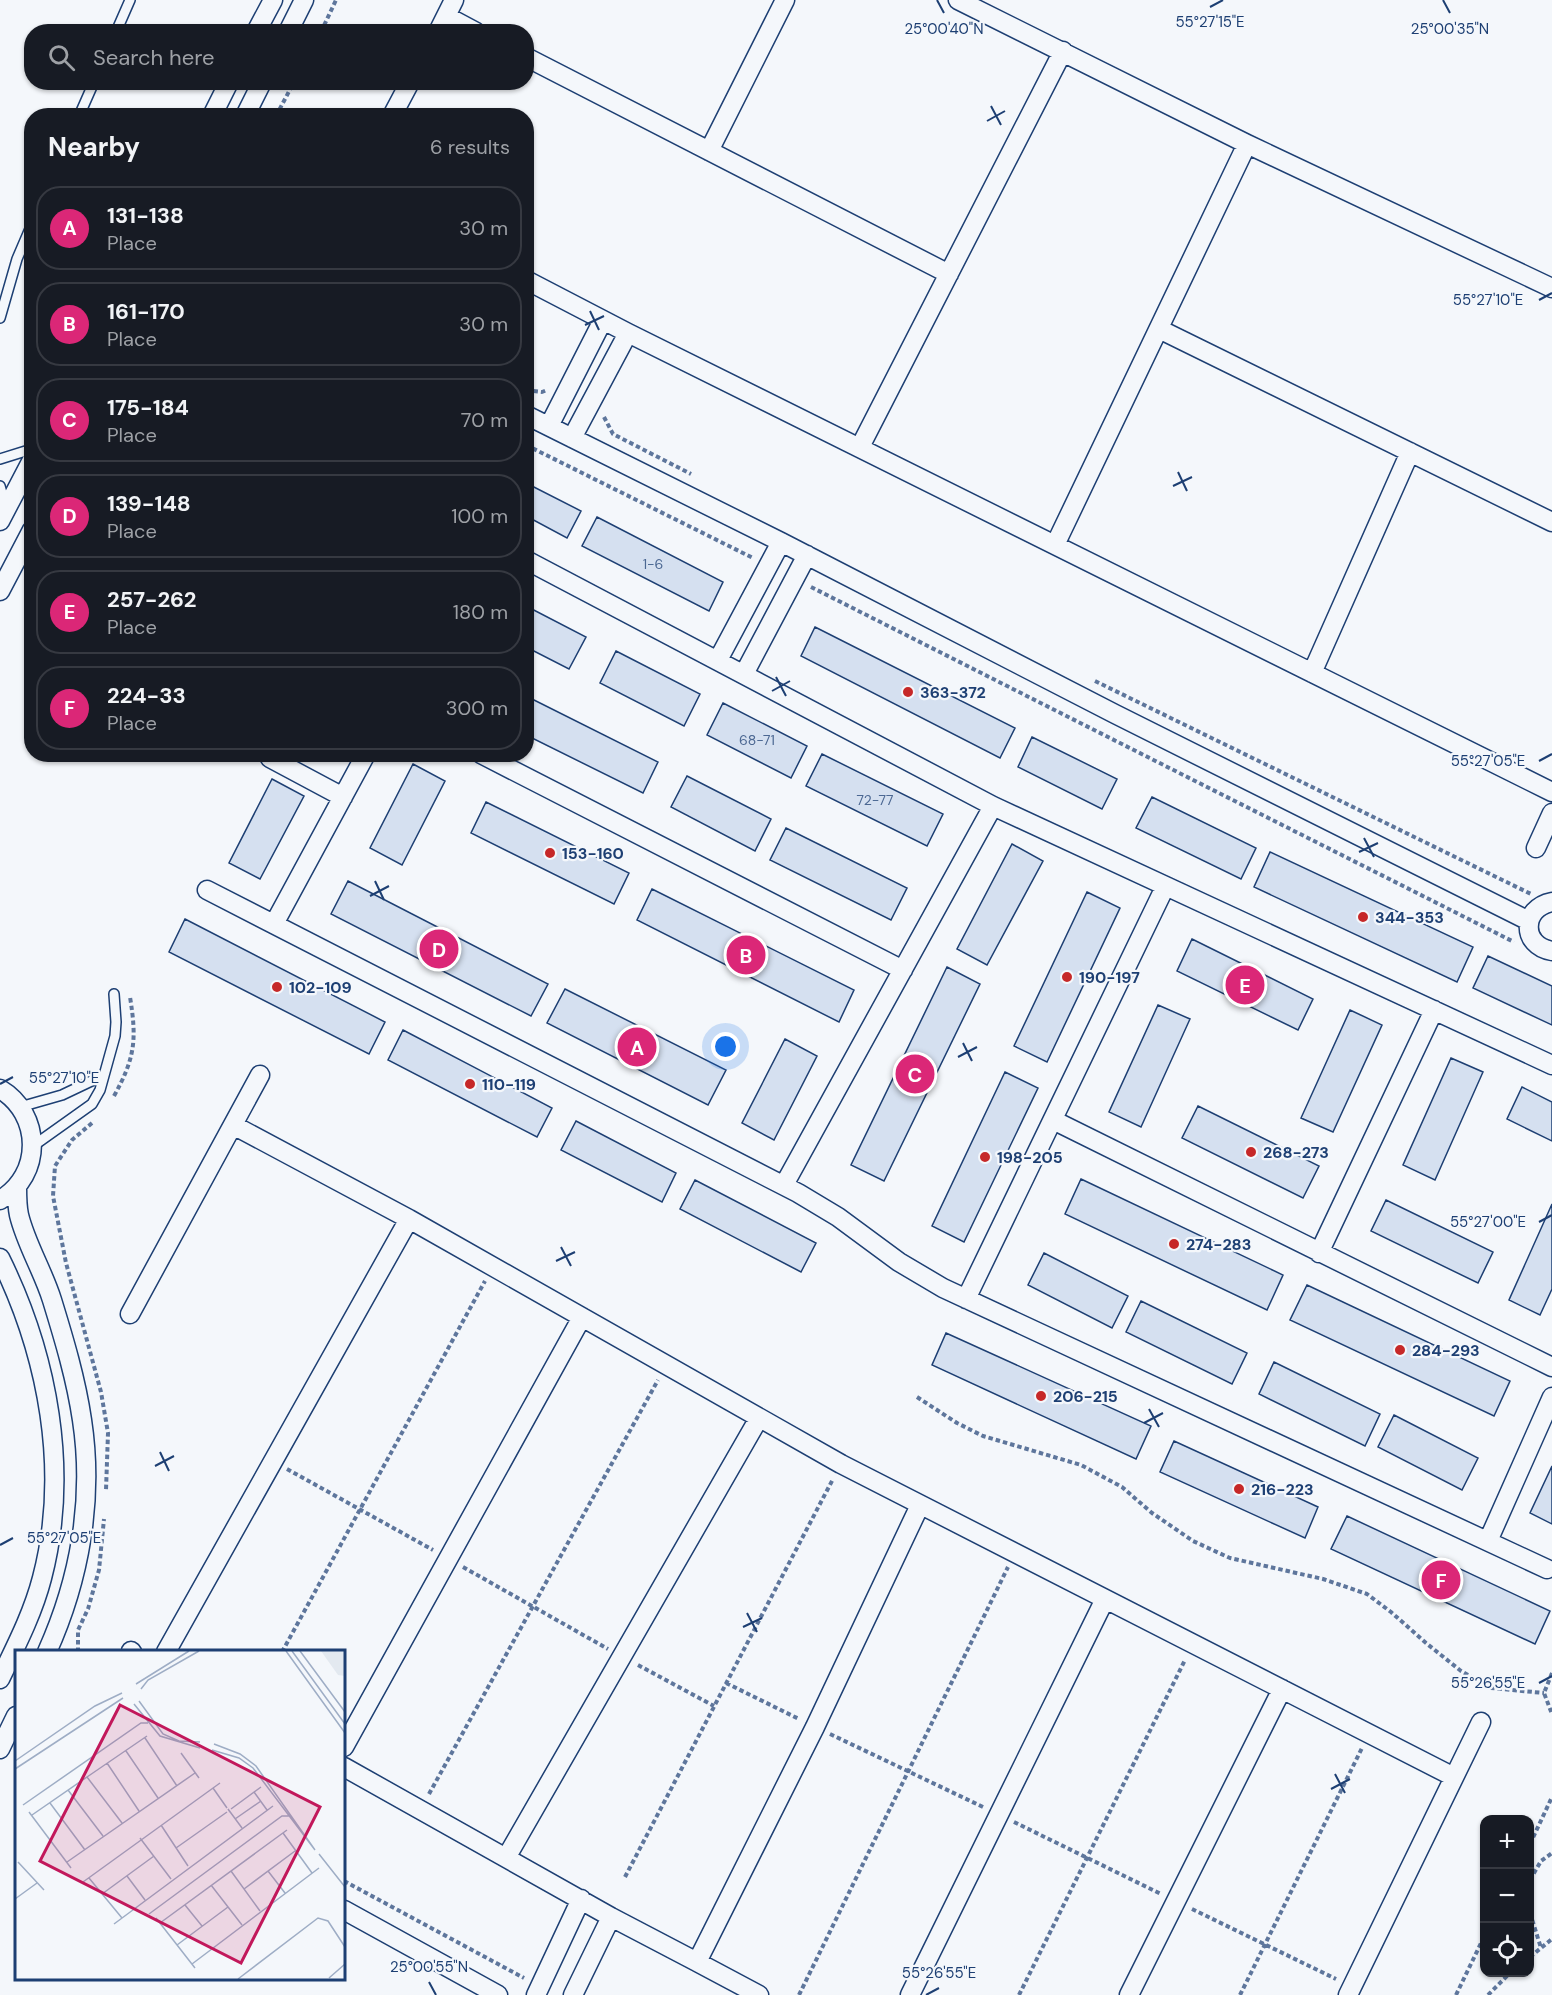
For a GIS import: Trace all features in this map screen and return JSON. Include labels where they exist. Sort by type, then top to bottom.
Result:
[{"type":"street","points":[[260,24],[273,0]]},
{"type":"street","points":[[292,24],[304,0]]},
{"type":"street","points":[[709,151],[784,0]]},
{"type":"street","points":[[958,0],[1247,144],[1552,288]]},
{"type":"street","points":[[446,16],[461,24]]},
{"type":"street","points":[[860,447],[1063,51]]},
{"type":"street","points":[[534,61],[949,274]]},
{"type":"street","points":[[216,108],[226,90]]},
{"type":"street","points":[[249,108],[258,90]]},
{"type":"street","points":[[396,108],[406,90]]},
{"type":"street","points":[[1055,545],[1247,144]]},
{"type":"street","points":[[534,284],[1552,792]]},
{"type":"street","points":[[549,426],[603,320]]},
{"type":"street","points":[[1159,328],[1552,522]]},
{"type":"street","points":[[573,438],[628,333]]},
{"type":"street","points":[[534,419],[807,555],[1114,714],[1529,921]]},
{"type":"street","points":[[1312,673],[1410,452]]},
{"type":"street","points":[[3,515],[24,475]]},
{"type":"street","points":[[718,660],[781,542]]},
{"type":"street","points":[[0,591],[24,545]]},
{"type":"street","points":[[744,674],[807,555]]},
{"type":"street","points":[[534,564],[993,806],[1552,1065]]},
{"type":"street","points":[[277,762],[343,797]]},
{"type":"street","points":[[274,924],[362,762]]},
{"type":"street","points":[[498,762],[903,970]]},
{"type":"street","points":[[784,1185],[993,806]]},
{"type":"street","points":[[1536,848],[1552,813]]},
{"type":"street","points":[[966,1299],[1165,887]]},
{"type":"street","points":[[207,890],[784,1185],[838,1217],[899,1262],[966,1299],[1546,1569]]},
{"type":"street","points":[[1546,898],[1529,921],[1531,937],[1536,944],[1542,949],[1552,951]]},
{"type":"street","points":[[1319,1253],[1434,1010]]},
{"type":"street","points":[[130,1314],[260,1075]]},
{"type":"street","points":[[0,1089],[20,1107],[32,1132],[33,1146],[31,1161],[25,1175],[17,1187],[0,1200]]},
{"type":"street","points":[[1053,1120],[1552,1367]]},
{"type":"street","points":[[233,1125],[409,1219],[841,1464],[1454,1777]]},
{"type":"street","points":[[17,1187],[19,1213],[27,1239],[47,1286],[74,1376],[83,1421],[85,1511],[81,1550],[72,1588],[48,1650]]},
{"type":"street","points":[[167,1650],[409,1219]]},
{"type":"street","points":[[0,1258],[11,1279],[33,1338],[43,1378],[55,1461],[50,1540],[42,1578],[30,1615],[0,1679]]},
{"type":"street","points":[[345,1745],[582,1317]]},
{"type":"street","points":[[1488,1542],[1552,1397]]},
{"type":"street","points":[[506,1858],[759,1418]]},
{"type":"street","points":[[697,1962],[815,1727],[920,1505]]},
{"type":"street","points":[[910,1995],[1105,1599]]},
{"type":"street","points":[[1130,1995],[1282,1689]]},
{"type":"street","points":[[0,1749],[15,1718]]},
{"type":"street","points":[[1350,1991],[1481,1722]]},
{"type":"street","points":[[0,1754],[15,1750]]},
{"type":"street","points":[[345,1768],[611,1917],[759,1995]]},
{"type":"street","points":[[538,1991],[580,1899]]},
{"type":"street","points":[[345,1911],[498,1995]]},
{"type":"street","points":[[573,1995],[611,1917]]},
{"type":"lane","points":[[120,24],[130,0]]},
{"type":"lane","points":[[83,108],[90,90]]},
{"type":"lane","points":[[0,318],[14,268],[24,244]]},
{"type":"lane","points":[[0,459],[24,452]]},
{"type":"lane","points":[[0,486],[4,496],[3,515]]},
{"type":"lane","points":[[33,1146],[92,1104],[100,1090],[102,1076],[115,1036],[114,994]]},
{"type":"lane","points":[[20,1107],[62,1095],[102,1076]]},
{"type":"path","points":[[325,24],[336,0]]},
{"type":"path","points":[[280,108],[290,90]]},
{"type":"path","points":[[534,391],[542,392],[554,386],[566,393]]},
{"type":"path","points":[[590,405],[603,413],[613,434],[696,477]]},
{"type":"path","points":[[534,449],[768,565]]},
{"type":"path","points":[[794,578],[1520,945]]},
{"type":"path","points":[[1085,676],[1526,892],[1546,898]]},
{"type":"path","points":[[111,1101],[124,1077],[132,1054],[135,1028],[129,994]]},
{"type":"path","points":[[98,1116],[72,1140],[55,1166],[53,1196],[58,1230],[70,1279],[101,1392],[108,1433],[106,1494]]},
{"type":"path","points":[[283,1650],[492,1268]]},
{"type":"path","points":[[420,1810],[667,1364]]},
{"type":"path","points":[[917,1397],[982,1437],[1081,1465],[1122,1487],[1152,1513],[1193,1541],[1230,1558],[1323,1579],[1367,1594],[1461,1671],[1491,1688],[1544,1693]]},
{"type":"path","points":[[274,1462],[714,1706]]},
{"type":"path","points":[[625,1877],[841,1464]]},
{"type":"path","points":[[78,1650],[78,1630],[88,1609],[99,1570],[105,1516]]},
{"type":"path","points":[[799,1995],[1015,1553]]},
{"type":"path","points":[[1019,1995],[1193,1644]]},
{"type":"path","points":[[1552,1673],[1544,1693],[1552,1714]]},
{"type":"path","points":[[726,1683],[1176,1901],[1265,1945],[1350,1991]]},
{"type":"path","points":[[1240,1995],[1369,1734]]},
{"type":"path","points":[[1534,1835],[1552,1797]]},
{"type":"path","points":[[1534,1873],[1541,1861],[1552,1854]]},
{"type":"path","points":[[345,1882],[538,1991]]},
{"type":"path","points":[[1533,1923],[1541,1948]]},
{"type":"path","points":[[1534,1954],[1552,1939]]},
{"type":"path","points":[[1456,1995],[1480,1947]]},
{"type":"path","points":[[1488,1995],[1506,1977]]},
{"type":"building","points":[[534,487],[581,511],[567,538],[534,520]]},
{"type":"building","points":[[597,517],[723,582],[709,611],[582,546]]},
{"type":"building","points":[[534,610],[586,637],[569,669],[534,651]]},
{"type":"building","name":"363-372","points":[[815,627],[1015,728],[1000,758],[801,656]]},
{"type":"building","points":[[616,651],[700,694],[684,726],[600,683]]},
{"type":"building","points":[[534,700],[658,762],[643,793],[534,739]]},
{"type":"building","points":[[723,703],[807,746],[791,778],[707,735]]},
{"type":"building","points":[[1032,737],[1117,779],[1102,809],[1018,767]]},
{"type":"building","points":[[822,754],[943,814],[927,846],[806,786]]},
{"type":"building","points":[[413,764],[445,781],[402,865],[370,848]]},
{"type":"building","points":[[687,776],[771,819],[755,851],[671,807]]},
{"type":"building","points":[[272,779],[304,796],[260,879],[229,863]]},
{"type":"building","points":[[1152,797],[1256,848],[1241,879],[1136,828]]},
{"type":"building","name":"153-160","points":[[486,802],[629,873],[614,904],[471,833]]},
{"type":"building","points":[[786,828],[907,888],[891,920],[770,860]]},
{"type":"building","points":[[1012,844],[1043,861],[987,965],[957,949]]},
{"type":"building","name":"344-353","points":[[1270,852],[1473,947],[1457,982],[1254,887]]},
{"type":"building","points":[[348,881],[548,984],[531,1016],[331,914]]},
{"type":"building","points":[[652,889],[854,990],[839,1022],[637,920]]},
{"type":"building","name":"190-197","points":[[1087,892],[1120,908],[1047,1062],[1014,1046]]},
{"type":"building","name":"102-109","points":[[185,919],[385,1022],[369,1054],[169,952]]},
{"type":"building","points":[[1192,939],[1313,999],[1298,1030],[1177,971]]},
{"type":"building","points":[[1488,956],[1552,986],[1552,1025],[1473,988]]},
{"type":"building","points":[[947,967],[980,984],[884,1181],[851,1165]]},
{"type":"building","points":[[565,989],[726,1070],[708,1105],[547,1023]]},
{"type":"building","points":[[1158,1005],[1190,1019],[1141,1127],[1109,1112]]},
{"type":"building","points":[[1350,1010],[1382,1025],[1333,1132],[1301,1118]]},
{"type":"building","name":"110-119","points":[[403,1030],[552,1108],[537,1137],[388,1060]]},
{"type":"building","points":[[785,1039],[817,1056],[774,1140],[742,1123]]},
{"type":"building","points":[[1451,1058],[1483,1072],[1435,1180],[1403,1165]]},
{"type":"building","name":"198-205","points":[[1005,1072],[1038,1088],[964,1242],[932,1226]]},
{"type":"building","points":[[1522,1087],[1552,1102],[1552,1141],[1507,1119]]},
{"type":"building","name":"268-273","points":[[1198,1106],[1319,1166],[1303,1198],[1182,1138]]},
{"type":"building","points":[[576,1121],[676,1173],[662,1202],[561,1150]]},
{"type":"building","name":"274-283","points":[[1081,1179],[1283,1275],[1267,1310],[1065,1214]]},
{"type":"building","points":[[695,1180],[816,1243],[801,1272],[680,1209]]},
{"type":"building","points":[[1386,1200],[1493,1252],[1478,1283],[1371,1231]]},
{"type":"building","points":[[1552,1204],[1552,1289],[1540,1315],[1509,1300]]},
{"type":"building","points":[[1044,1253],[1128,1296],[1112,1328],[1028,1285]]},
{"type":"building","name":"284-293","points":[[1307,1285],[1510,1381],[1494,1416],[1290,1320]]},
{"type":"building","points":[[1141,1301],[1247,1353],[1232,1384],[1126,1332]]},
{"type":"building","name":"206-215","points":[[946,1333],[1151,1426],[1136,1459],[932,1365]]},
{"type":"building","points":[[1274,1362],[1380,1414],[1365,1446],[1259,1394]]},
{"type":"building","points":[[1394,1415],[1478,1458],[1462,1490],[1378,1447]]},
{"type":"building","name":"216-223","points":[[1174,1441],[1318,1507],[1305,1538],[1160,1472]]},
{"type":"building","points":[[1552,1466],[1552,1524],[1530,1513]]},
{"type":"building","points":[[1347,1516],[1550,1611],[1535,1644],[1331,1549]]},
{"type":"place","name":"363-372","points":[[908,692]]},
{"type":"place","name":"153-160","points":[[550,853]]},
{"type":"place","name":"344-353","points":[[1363,917]]},
{"type":"place","name":"139-148","points":[[439,949]]},
{"type":"place","name":"161-170","points":[[746,955]]},
{"type":"place","name":"190-197","points":[[1067,977]]},
{"type":"place","name":"257-262","points":[[1245,985]]},
{"type":"place","name":"102-109","points":[[277,987]]},
{"type":"place","name":"131-138","points":[[637,1047]]},
{"type":"place","name":"175-184","points":[[915,1074]]},
{"type":"place","name":"110-119","points":[[470,1084]]},
{"type":"place","name":"268-273","points":[[1251,1152]]},
{"type":"place","name":"198-205","points":[[985,1157]]},
{"type":"place","name":"274-283","points":[[1174,1244]]},
{"type":"place","name":"284-293","points":[[1400,1350]]},
{"type":"place","name":"206-215","points":[[1041,1396]]},
{"type":"place","name":"216-223","points":[[1239,1489]]},
{"type":"place","name":"224-33","points":[[1441,1580]]}]
